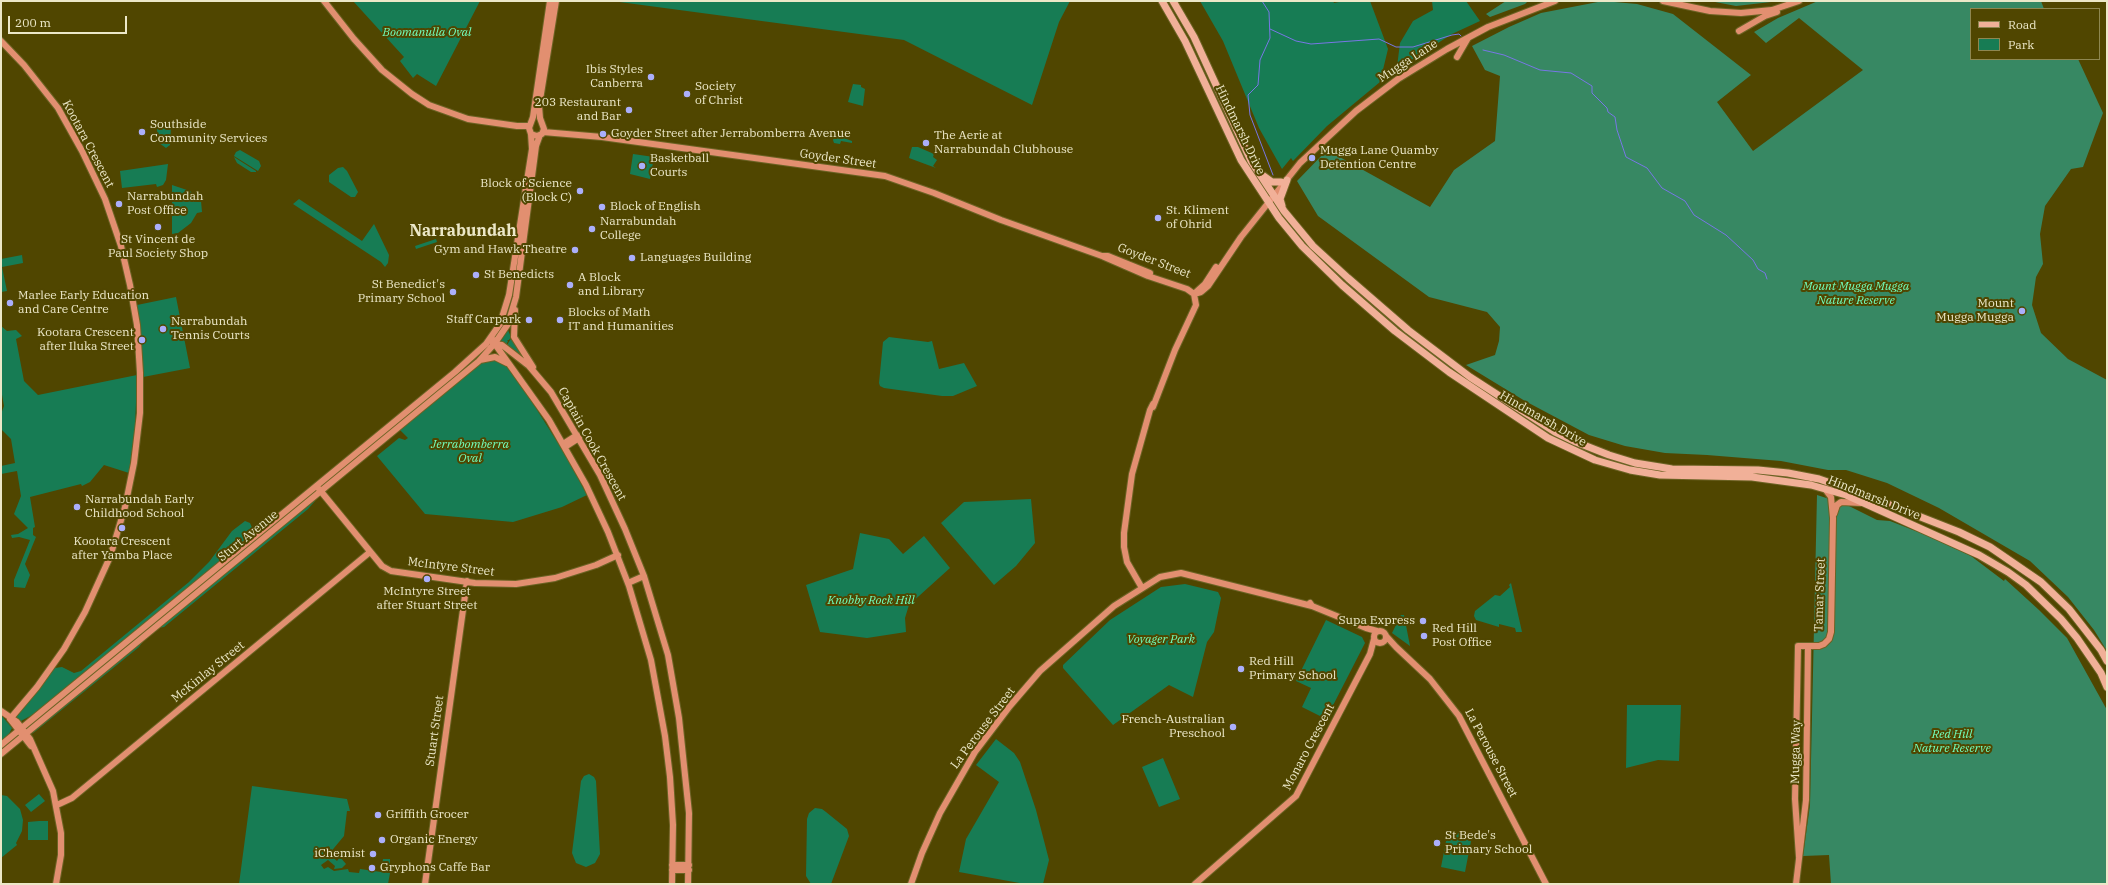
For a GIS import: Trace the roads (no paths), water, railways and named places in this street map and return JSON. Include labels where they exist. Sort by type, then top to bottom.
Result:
[{"type":"main road","name":"Hindmarsh Drive","points":[[1162,1],[1186,41],[1240,160],[1267,201],[1312,256],[1386,323],[1430,359],[1485,397],[1563,446],[1602,462],[1646,473],[1682,477],[1769,478],[1825,489],[1865,504],[1979,555],[2008,572],[2026,585],[2052,609],[2077,638],[2101,674],[2107,687]]},
{"type":"main road","name":"Hindmarsh Drive","points":[[1173,1],[1194,37],[1235,130],[1256,171],[1284,211],[1323,256],[1408,330],[1485,387],[1565,437],[1609,455],[1657,467],[1681,470],[1758,470],[1788,473],[1819,479],[1851,489],[1958,532],[1990,547],[2042,582],[2070,609],[2101,650],[2107,661]]},
{"type":"main road","points":[[1256,171],[1272,182],[1284,181],[1280,199],[1284,211]]},
{"type":"street","points":[[324,1],[377,65],[396,82],[429,105],[449,113],[468,118],[542,129]]},
{"type":"street","points":[[495,331],[508,303],[532,150],[530,128],[550,1]]},
{"type":"street","points":[[546,385],[514,338],[516,298],[536,146],[542,129],[539,106],[556,1]]},
{"type":"street","name":"Mugga Lane","points":[[1196,292],[1205,284],[1267,201],[1284,181],[1356,111],[1398,79],[1468,38],[1495,24],[1555,1]]},
{"type":"street","points":[[1663,1],[1699,10],[1730,13],[1761,12],[1797,2]]},
{"type":"street","points":[[1739,32],[1765,16],[1797,2]]},
{"type":"street","points":[[1457,58],[1468,38]]},
{"type":"street","name":"Kootara Crescent","points":[[1,41],[24,65],[58,108],[82,151],[105,199],[121,246],[130,284],[137,325],[140,373],[140,413],[134,463],[125,507],[110,556],[85,612],[64,649],[40,683],[10,719]]},
{"type":"street","points":[[543,44],[550,45]]},
{"type":"street","points":[[530,128],[534,121],[542,129]]},
{"type":"street","name":"Goyder Street","points":[[542,129],[884,176],[934,193],[994,217],[1102,256],[1108,256],[1196,292]]},
{"type":"street","points":[[515,254],[522,251]]},
{"type":"street","points":[[1142,588],[1127,562],[1124,547],[1124,533],[1132,474],[1153,404],[1175,350],[1194,310],[1196,292]]},
{"type":"street","name":"Sturt Avenue","points":[[1,754],[479,360],[495,343],[504,330],[516,298]]},
{"type":"street","name":"Sturt Avenue","points":[[1,745],[456,372],[484,347],[495,331]]},
{"type":"street","name":"Captain Cook Crescent","points":[[495,331],[495,343],[564,445],[586,485],[618,555],[628,584],[647,646],[662,713],[670,777],[672,884]]},
{"type":"street","points":[[456,372],[488,346],[495,343]]},
{"type":"street","name":"Captain Cook Crescent","points":[[495,343],[504,346],[522,360],[546,385],[600,475],[614,504],[645,578],[668,655],[680,718],[689,813],[688,884]]},
{"type":"street","points":[[479,360],[488,357],[496,357],[513,369],[515,362],[522,360]]},
{"type":"street","points":[[564,445],[578,437]]},
{"type":"street","name":"McIntyre Street","points":[[316,486],[384,568],[391,571],[503,584],[542,581],[596,565],[618,555]]},
{"type":"street","name":"Tamar Street","points":[[1798,646],[1824,644],[1831,635],[1833,518],[1831,497],[1825,489]]},
{"type":"street","name":"Tamar Street","points":[[1833,518],[1837,505],[1841,502],[1865,504]]},
{"type":"street","name":"McKinlay Street","points":[[57,805],[72,798],[370,552]]},
{"type":"street","name":"La Perouse Street","points":[[911,884],[930,834],[958,779],[999,720],[1046,666],[1111,608],[1160,578],[1181,573],[1310,603],[1312,606],[1366,628],[1377,638],[1396,647]]},
{"type":"street","points":[[628,584],[645,578]]},
{"type":"street","name":"Stuart Street","points":[[425,884],[467,581]]},
{"type":"street","name":"La Perouse Street","points":[[1377,638],[1383,631],[1396,647],[1430,679],[1459,716],[1546,884]]},
{"type":"street","name":"Monaro Crescent","points":[[1195,884],[1296,796],[1377,638],[1385,640],[1386,636]]},
{"type":"street","name":"Mugga Way","points":[[1798,646],[1795,799],[1799,857]]},
{"type":"street","name":"Mugga Way","points":[[1796,884],[1806,800],[1808,646]]},
{"type":"street","points":[[1,711],[20,729],[32,747],[47,775],[57,805],[61,847],[56,884]]},
{"type":"street","points":[[672,868],[689,868]]},
{"type":"waterway","points":[[1262,1],[1269,12],[1270,38],[1260,60],[1258,85],[1248,95],[1250,115],[1273,175]]},
{"type":"waterway","points":[[1270,29],[1296,41],[1311,44],[1379,39],[1396,47],[1413,47],[1452,35],[1459,34],[1461,36]]},
{"type":"waterway","points":[[1483,50],[1504,55],[1540,70],[1571,73],[1592,86],[1592,93],[1607,108],[1608,112],[1615,117],[1617,130],[1626,157],[1647,168],[1662,188],[1685,201],[1694,215],[1726,235],[1753,260],[1758,269],[1765,273],[1767,279]]},
{"type":"place","name":"Ibis Styles Canberra","points":[[651,77]]},
{"type":"place","name":"Society of Christ","points":[[687,94]]},
{"type":"place","name":"203 Restaurant and Bar","points":[[629,110]]},
{"type":"place","name":"Southside Community Services","points":[[142,132]]},
{"type":"place","name":"Goyder Street after Jerrabomberra Avenue","points":[[603,134]]},
{"type":"place","name":"The Aerie at Narrabundah Clubhouse","points":[[926,143]]},
{"type":"place","name":"Mugga Lane Quamby Detention Centre","points":[[1312,158]]},
{"type":"place","name":"Basketball Courts","points":[[642,166]]},
{"type":"place","name":"Block of Science (Block C)","points":[[580,191]]},
{"type":"place","name":"Narrabundah Post Office","points":[[119,204]]},
{"type":"place","name":"Block of English","points":[[602,207]]},
{"type":"place","name":"St. Kliment of Ohrid","points":[[1158,218]]},
{"type":"place","name":"St Vincent de Paul Society Shop","points":[[158,227]]},
{"type":"place","name":"Narrabundah College","points":[[592,229]]},
{"type":"place","name":"Gym and Hawk Theatre","points":[[575,250]]},
{"type":"place","name":"Languages Building","points":[[632,258]]},
{"type":"place","name":"St Benedicts","points":[[476,275]]},
{"type":"place","name":"A Block and Library","points":[[570,285]]},
{"type":"place","name":"St Benedict's Primary School","points":[[453,292]]},
{"type":"place","name":"Marlee Early Education and Care Centre","points":[[10,303]]},
{"type":"place","name":"Mount Mugga Mugga","points":[[2022,311]]},
{"type":"place","name":"Staff Carpark","points":[[529,320]]},
{"type":"place","name":"Blocks of Math IT and Humanities","points":[[560,320]]},
{"type":"place","name":"Narrabundah Tennis Courts","points":[[163,329]]},
{"type":"place","name":"Kootara Crescent after Iluka Street","points":[[142,340]]},
{"type":"place","name":"Narrabundah Early Childhood School","points":[[77,507]]},
{"type":"place","name":"Kootara Crescent after Yamba Place","points":[[122,528]]},
{"type":"place","name":"McIntyre Street after Stuart Street","points":[[427,579]]},
{"type":"place","name":"Supa Express","points":[[1423,621]]},
{"type":"place","name":"Red Hill Post Office","points":[[1424,636]]},
{"type":"place","name":"Red Hill Primary School","points":[[1241,669]]},
{"type":"place","name":"French-Australian Preschool","points":[[1233,727]]},
{"type":"place","name":"Griffith Grocer","points":[[378,815]]},
{"type":"place","name":"Organic Energy","points":[[382,840]]},
{"type":"place","name":"St Bede's Primary School","points":[[1437,843]]},
{"type":"place","name":"iChemist","points":[[373,854]]},
{"type":"place","name":"Gryphons Caffe Bar","points":[[372,868]]},
{"type":"district","name":"Narrabundah","points":[[463,231]]},
{"type":"park label","name":"Boomanulla Oval","points":[[427,33]]},
{"type":"park label","name":"Mount Mugga Mugga Nature Reserve","points":[[1856,294]]},
{"type":"park label","name":"Jerrabomberra Oval","points":[[470,452]]},
{"type":"park label","name":"Knobby Rock Hill","points":[[871,601]]},
{"type":"park label","name":"Voyager Park","points":[[1161,640]]},
{"type":"park label","name":"Red Hill Nature Reserve","points":[[1952,742]]}]
